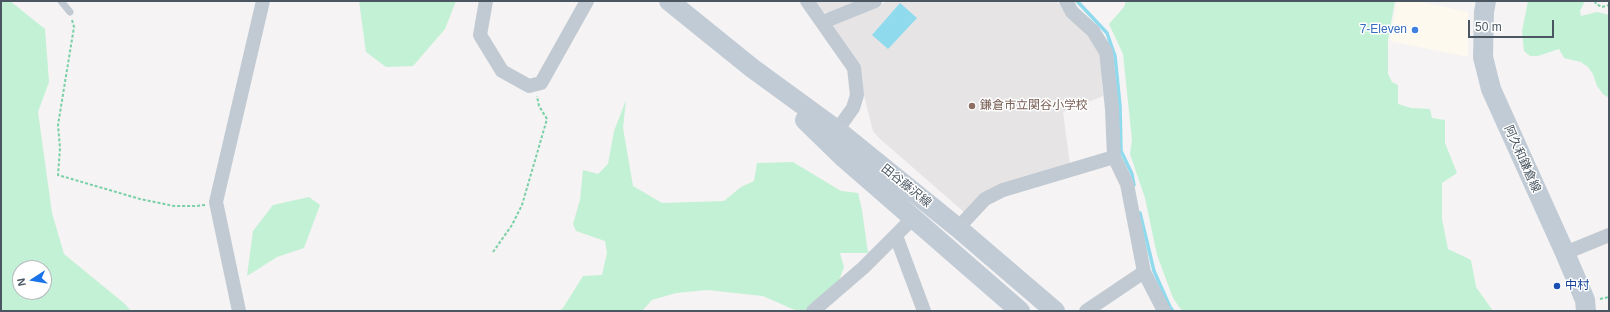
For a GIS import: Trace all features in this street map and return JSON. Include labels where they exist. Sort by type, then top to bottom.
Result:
[{"type":"main road","name":"田谷藤沢線","points":[[669,1],[752,68],[837,130],[958,228],[1055,311]]},
{"type":"main road","name":"阿久和鎌倉線","points":[[1486,1],[1483,20],[1483,57],[1491,89],[1565,253],[1584,300],[1586,311]]},
{"type":"main road","name":"田谷藤沢線","points":[[752,68],[838,151],[1020,311]]},
{"type":"street","points":[[239,311],[216,202],[263,1]]},
{"type":"street","points":[[486,1],[480,34],[502,71],[529,86],[541,82],[586,1]]},
{"type":"street","points":[[807,1],[854,68],[857,95],[853,108],[835,133],[838,151]]},
{"type":"street","points":[[823,22],[875,1]]},
{"type":"street","points":[[1066,1],[1072,12],[1093,31],[1106,52],[1112,109],[1114,157],[1127,184],[1144,272],[1164,311]]},
{"type":"street","points":[[958,228],[985,199],[1003,190],[1114,157]]},
{"type":"street","points":[[814,311],[896,236],[913,218]]},
{"type":"street","points":[[1565,253],[1609,235]]},
{"type":"street","points":[[896,236],[924,311]]},
{"type":"street","points":[[1086,311],[1144,272]]},
{"type":"lane","points":[[61,1],[70,12]]},
{"type":"path","points":[[1595,1],[1596,4],[1602,7],[1609,5]]},
{"type":"path","points":[[70,12],[74,27],[58,125],[60,148],[58,175],[140,199],[174,206],[197,206],[216,202]]},
{"type":"path","points":[[493,252],[512,225],[522,205],[547,119],[539,106],[537,84]]},
{"type":"shaded area","points":[[812,1],[861,1],[828,13],[819,11]]},
{"type":"shaded area","name":"鎌倉市立関谷小学校","points":[[889,1],[1057,1],[1068,17],[1094,41],[1099,50],[1103,96],[1063,112],[1070,165],[981,194],[964,212],[879,138],[873,131],[856,64],[831,25]]},
{"type":"shaded area","points":[[1397,1],[1417,1],[1468,12],[1468,57],[1390,41]]},
{"type":"green space","points":[[1,1],[10,1],[45,29],[49,82],[38,112],[52,213],[64,254],[125,304],[131,311],[1,311]]},
{"type":"green space","points":[[359,1],[456,1],[445,29],[413,66],[386,67],[366,52]]},
{"type":"green space","points":[[1126,1],[1395,1],[1388,40],[1388,74],[1392,82],[1398,85],[1398,104],[1411,108],[1430,109],[1432,118],[1445,120],[1445,143],[1457,173],[1442,183],[1442,219],[1448,249],[1471,260],[1476,287],[1493,311],[1182,311],[1173,298],[1157,255],[1145,198],[1130,154],[1132,140],[1123,54],[1109,24],[1124,7]]},
{"type":"green space","points":[[1528,1],[1585,1],[1580,11],[1581,16],[1597,12],[1609,15],[1609,98],[1603,94],[1597,86],[1593,74],[1588,67],[1581,62],[1564,58],[1559,49],[1538,56],[1530,56],[1524,51],[1522,31]]},
{"type":"green space","points":[[626,100],[623,128],[633,186],[662,203],[724,201],[741,187],[754,181],[757,163],[793,162],[841,191],[858,193],[868,253],[840,253],[844,267],[838,283],[806,311],[797,311],[763,296],[707,290],[676,293],[652,300],[642,311],[559,311],[563,308],[583,276],[602,275],[607,253],[605,241],[576,231],[573,224],[580,200],[583,170],[598,174],[608,164],[614,131]]},
{"type":"green space","points":[[309,197],[320,205],[304,248],[277,257],[247,276],[253,231],[273,205]]},
{"type":"water","points":[[900,3],[917,18],[888,49],[872,35]]},
{"type":"waterway","points":[[1077,1],[1107,33],[1115,56],[1120,106],[1121,151],[1132,174],[1134,185]]},
{"type":"waterway","points":[[1140,213],[1154,271],[1173,311]]},
{"type":"place","name":"7-Eleven","points":[[1415,30]]},
{"type":"place","name":"鎌倉市立関谷小学校","points":[[972,106]]},
{"type":"place","name":"中村","points":[[1557,286]]}]
